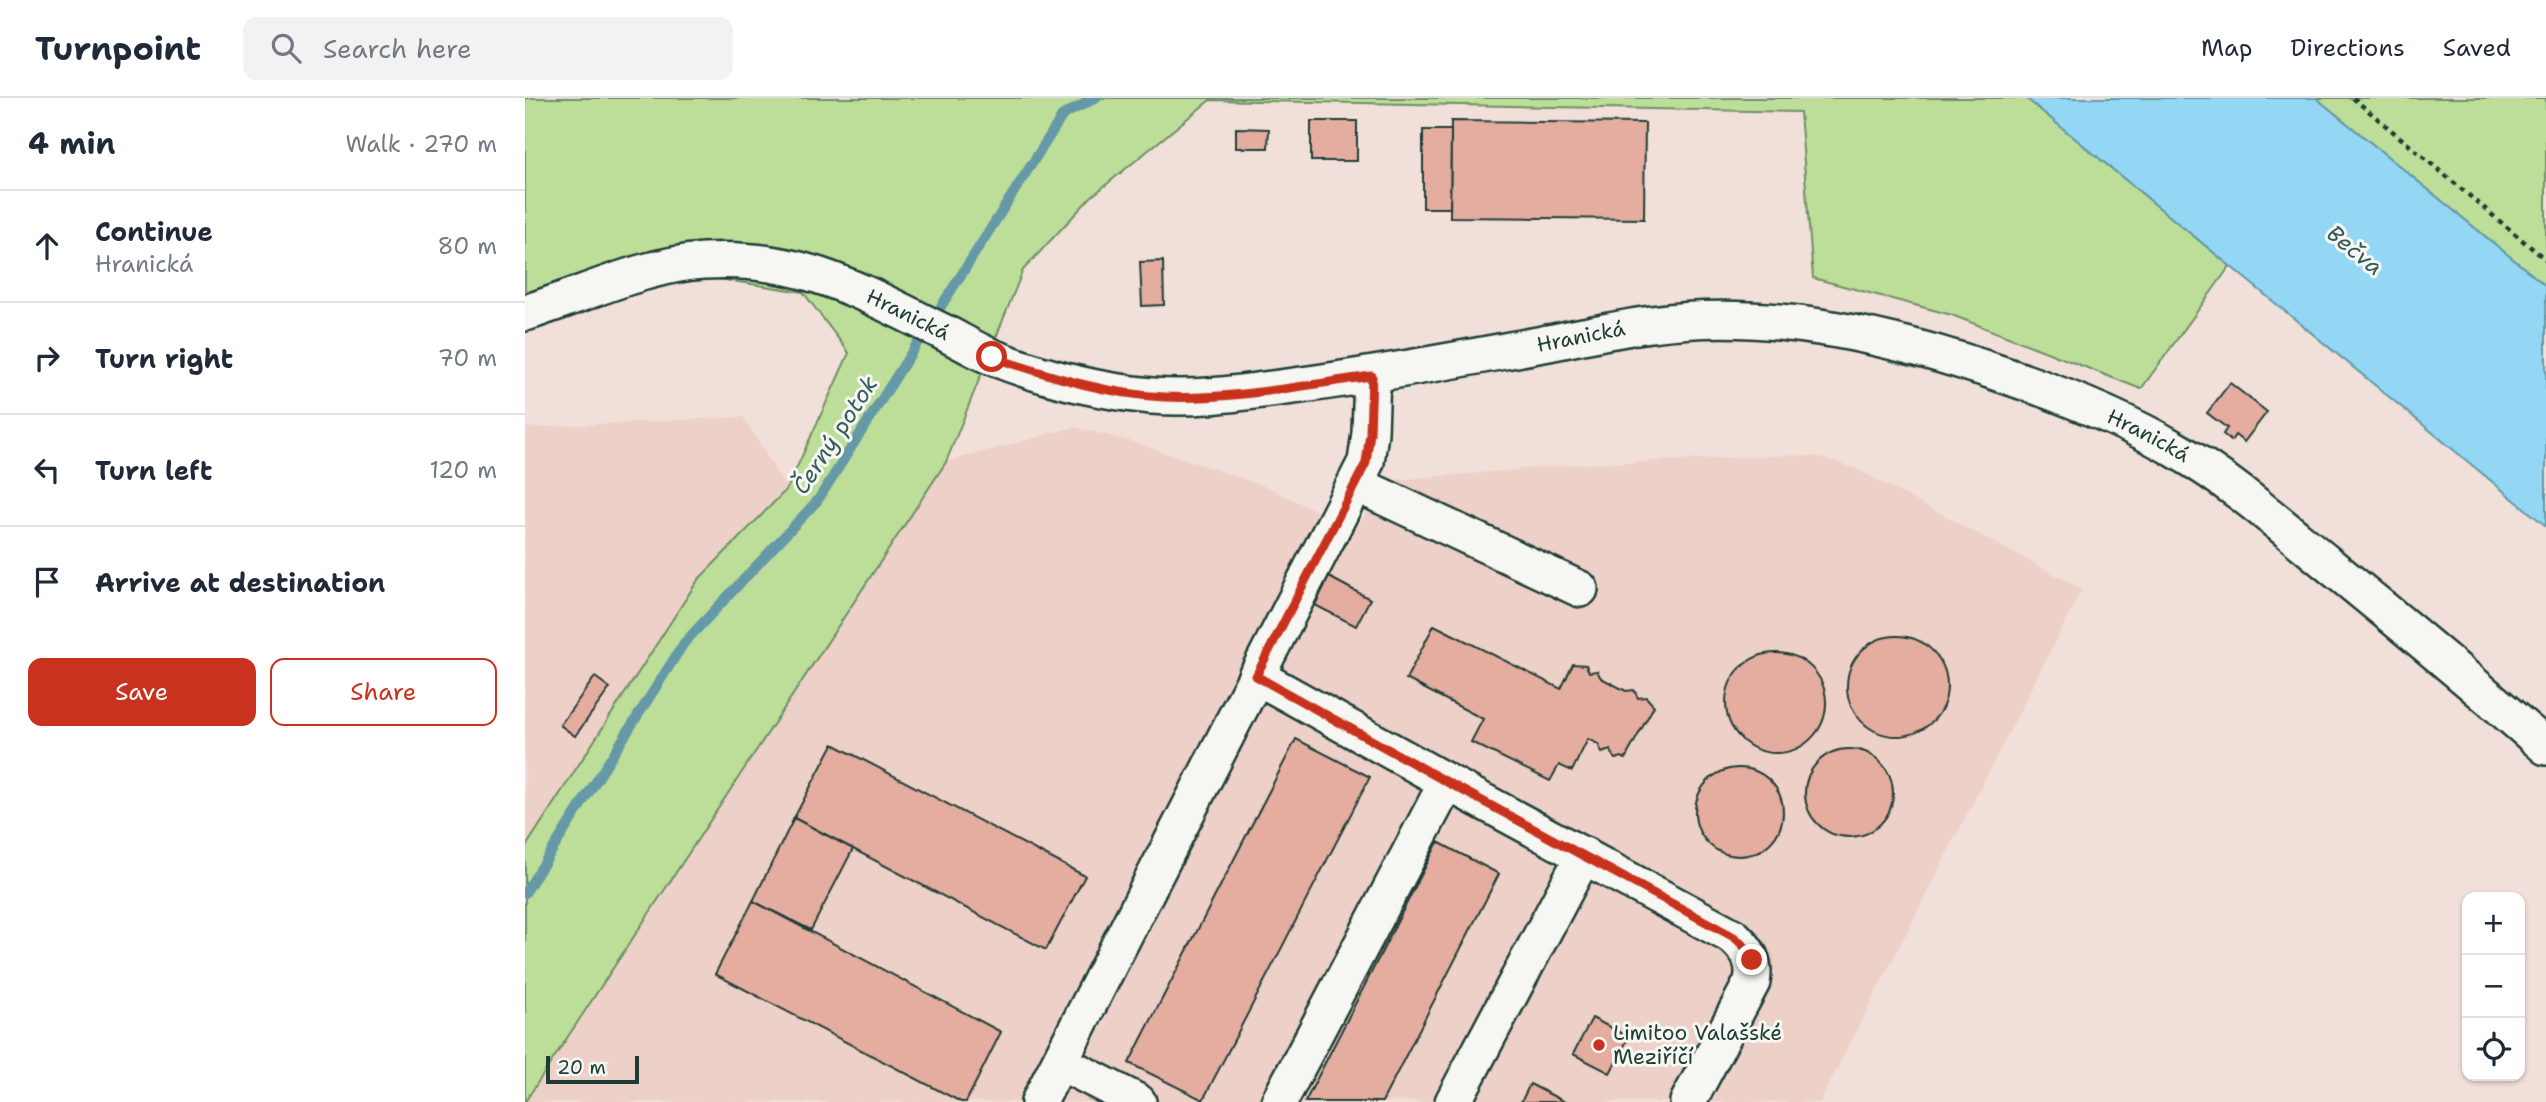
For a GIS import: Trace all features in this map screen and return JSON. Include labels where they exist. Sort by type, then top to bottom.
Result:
[{"type":"street","name":"Hranická","points":[[525,313],[632,276],[668,268],[701,261],[760,261],[793,267],[856,288],[992,357],[1060,379],[1132,394],[1164,397],[1203,397],[1372,376],[1656,323],[1743,320],[1789,324],[1897,342],[2052,392],[2113,417],[2179,451],[2209,470],[2274,520],[2436,652],[2546,747]]},
{"type":"street","points":[[1039,1102],[1366,463],[1372,376]]},
{"type":"street","points":[[1356,484],[1580,589]]},
{"type":"street","points":[[1256,676],[1734,937],[1746,948],[1754,971],[1752,982],[1688,1102]]},
{"type":"street","points":[[1279,1102],[1447,782]]},
{"type":"street","points":[[1453,1102],[1584,855]]},
{"type":"street","points":[[1060,1062],[1138,1102]]},
{"type":"path","points":[[2353,98],[2546,260]]},
{"type":"shaded area","points":[[743,417],[787,489],[698,580],[525,848],[525,428]]},
{"type":"shaded area","points":[[1074,427],[1130,441],[1267,487],[1356,530],[1385,481],[1571,465],[1791,455],[1820,457],[1854,468],[2082,589],[1820,1102],[527,1102],[946,462]]},
{"type":"green space","points":[[525,98],[2026,98],[2230,266],[2141,389],[1952,315],[1813,278],[1800,112],[1210,100],[1091,197],[1023,270],[946,462],[525,1102],[525,848],[698,580],[787,489],[849,353],[803,292],[706,277],[525,297]]},
{"type":"green space","points":[[2316,98],[2546,98],[2546,286]]},
{"type":"water","name":"Bečva","points":[[2026,98],[2316,98],[2546,286],[2546,526]]},
{"type":"building","points":[[1311,121],[1357,121],[1357,161],[1311,161]]},
{"type":"building","points":[[1451,121],[1645,123],[1644,219],[1450,217]]},
{"type":"building","points":[[1236,128],[1269,129],[1268,148],[1236,148]]},
{"type":"building","points":[[1423,130],[1451,130],[1450,208],[1423,208]]},
{"type":"building","points":[[1163,261],[1164,305],[1142,306],[1140,262]]},
{"type":"building","points":[[2230,383],[2267,412],[2244,442],[2235,435],[2231,441],[2223,434],[2227,428],[2207,413]]},
{"type":"building","points":[[1329,577],[1370,599],[1356,626],[1315,605]]},
{"type":"building","points":[[1434,625],[1561,689],[1573,664],[1586,665],[1589,672],[1597,671],[1601,678],[1626,691],[1634,690],[1638,698],[1646,697],[1654,706],[1625,759],[1615,759],[1610,750],[1602,753],[1598,744],[1588,739],[1572,771],[1559,765],[1550,781],[1471,742],[1483,719],[1406,679]]},
{"type":"building","points":[[1897,636],[1925,644],[1939,658],[1947,686],[1939,714],[1925,728],[1897,736],[1869,728],[1855,714],[1847,686],[1855,658],[1869,644]]},
{"type":"building","points":[[1776,653],[1804,661],[1818,675],[1826,703],[1818,731],[1804,745],[1776,753],[1748,745],[1734,731],[1726,703],[1734,675],[1748,661]]},
{"type":"building","points":[[595,677],[610,688],[575,736],[560,725]]},
{"type":"building","points":[[1296,739],[1370,777],[1203,1100],[1129,1063]]},
{"type":"building","points":[[833,744],[1085,876],[1046,950],[794,818]]},
{"type":"building","points":[[1849,749],[1866,752],[1880,762],[1890,776],[1893,793],[1890,810],[1880,824],[1866,834],[1849,837],[1832,834],[1818,824],[1808,810],[1805,793],[1808,776],[1818,762],[1832,752]]},
{"type":"building","points":[[1739,768],[1756,771],[1770,781],[1780,795],[1783,812],[1780,829],[1770,843],[1756,853],[1739,856],[1722,853],[1708,843],[1698,829],[1695,812],[1698,795],[1708,781],[1722,771]]},
{"type":"building","points":[[794,818],[853,849],[811,930],[753,901]]},
{"type":"building","points":[[1438,842],[1499,874],[1382,1102],[1305,1102]]},
{"type":"building","points":[[753,901],[1001,1032],[966,1102],[961,1102],[715,974]]},
{"type":"building","points":[[1592,1018],[1629,1037],[1610,1073],[1573,1054]]},
{"type":"building","points":[[1530,1084],[1565,1102],[1521,1102]]},
{"type":"waterway","name":"Černý potok","points":[[933,319],[1063,115],[1096,98]]},
{"type":"waterway","name":"Černý potok","points":[[525,893],[684,643],[818,500],[925,331]]},
{"type":"place","name":"Limitoo Valašské Meziříčí","points":[[1599,1045]]},
{"type":"route","points":[[992,357],[1060,379],[1132,394],[1164,397],[1203,397],[1372,376],[1366,463],[1256,676],[1734,937],[1746,948],[1752,960]]}]
